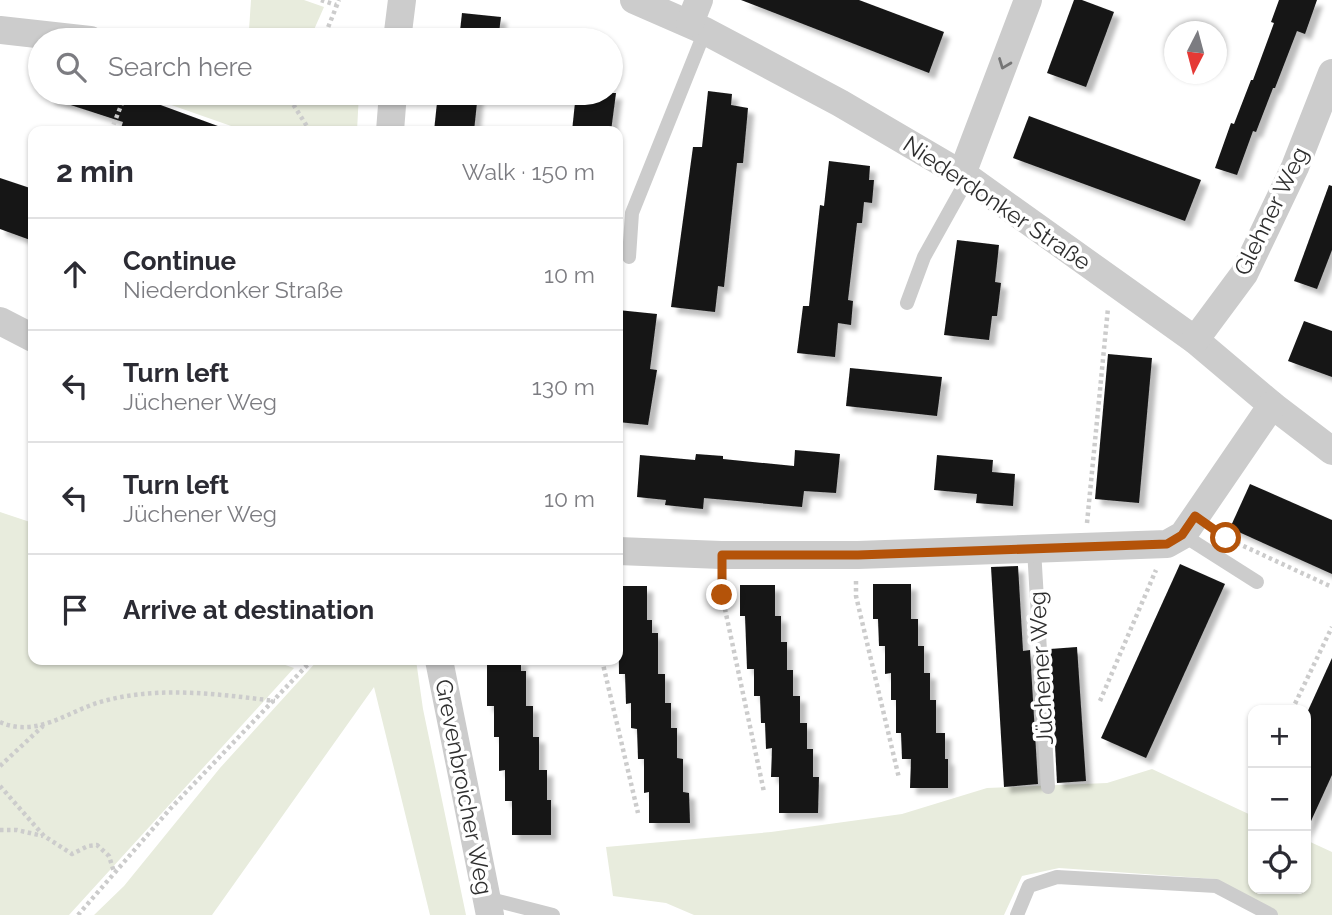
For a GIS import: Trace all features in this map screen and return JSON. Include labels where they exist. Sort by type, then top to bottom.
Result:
[{"type":"street","points":[[398,28],[402,0]]},
{"type":"street","name":"Niederdonker Straße","points":[[634,0],[698,18],[965,176],[1195,340],[1332,451]]},
{"type":"street","points":[[965,176],[1028,0]]},
{"type":"street","points":[[0,30],[28,33]]},
{"type":"street","name":"Glehner Weg","points":[[1195,340],[1244,274],[1295,167],[1332,73]]},
{"type":"street","points":[[390,126],[392,105]]},
{"type":"street","points":[[0,321],[28,335]]},
{"type":"street","points":[[623,551],[722,555],[858,555],[1084,548],[1182,532],[1272,405]]},
{"type":"street","name":"Grevenbroicher Weg","points":[[440,665],[488,906]]},
{"type":"lane","points":[[629,257],[632,213],[698,18]]},
{"type":"lane","points":[[906,303],[924,257],[965,176]]},
{"type":"lane","points":[[1182,532],[1257,582]]},
{"type":"lane","name":"Jüchener Weg","points":[[1034,549],[1048,787]]},
{"type":"lane","points":[[1017,915],[1028,886],[1057,877],[1216,886],[1271,915]]},
{"type":"lane","points":[[488,906],[553,915]]},
{"type":"path","points":[[321,0],[338,3],[328,28]]},
{"type":"path","points":[[113,126],[121,105]]},
{"type":"path","points":[[294,105],[307,126]]},
{"type":"path","points":[[1084,548],[1111,280]]},
{"type":"path","points":[[1100,701],[1182,532],[1226,538],[1332,587]]},
{"type":"path","points":[[722,555],[722,595],[764,792]]},
{"type":"path","points":[[858,555],[856,596],[899,778]]},
{"type":"path","points":[[1294,705],[1332,627]]},
{"type":"path","points":[[78,915],[170,809],[307,665]]},
{"type":"path","points":[[603,665],[638,813]]},
{"type":"path","points":[[0,766],[44,726],[97,703],[132,695],[166,692],[275,701]]},
{"type":"path","points":[[2,724],[44,726]]},
{"type":"path","points":[[0,786],[44,836],[72,855],[88,846],[97,845],[109,856],[114,873]]},
{"type":"path","points":[[0,830],[18,830],[44,836]]},
{"type":"shaded area","points":[[251,0],[304,0],[324,7],[315,28],[249,28]]},
{"type":"shaded area","points":[[171,105],[358,105],[357,126],[231,126]]},
{"type":"shaded area","points":[[0,512],[28,521],[28,665],[285,665],[294,668],[69,915],[0,915]]},
{"type":"shaded area","points":[[313,665],[417,665],[423,709],[466,915],[430,915],[374,687],[212,915],[94,915],[124,886],[220,768]]},
{"type":"shaded area","points":[[1152,769],[1248,814],[1248,894],[1311,894],[1311,842],[1332,852],[1332,915],[1274,915],[1273,910],[1215,879],[1059,868],[1022,876],[1004,915],[694,915],[666,903],[613,896],[606,847],[771,832],[902,814],[987,788],[1107,783]]},
{"type":"building","points":[[741,0],[859,0],[944,32],[929,73]]},
{"type":"building","points":[[1074,0],[1082,0],[1114,12],[1086,87],[1047,73]]},
{"type":"building","points":[[1279,0],[1317,0],[1305,34],[1297,31],[1256,132],[1253,131],[1237,175],[1215,168],[1231,123],[1234,124],[1253,80],[1274,23],[1271,22]]},
{"type":"building","points":[[462,13],[501,17],[500,28],[460,28]]},
{"type":"building","points":[[708,91],[732,94],[731,105],[748,108],[743,163],[737,163],[724,287],[718,286],[715,312],[671,307],[693,147],[702,147]]},
{"type":"building","points":[[71,105],[161,105],[218,126],[122,126],[123,122]]},
{"type":"building","points":[[437,105],[477,105],[475,126],[435,126]]},
{"type":"building","points":[[575,105],[614,105],[612,126],[573,126]]},
{"type":"building","points":[[1029,116],[1201,180],[1185,221],[1013,158]]},
{"type":"building","points":[[829,161],[870,166],[869,180],[874,180],[872,203],[864,202],[862,223],[857,223],[848,300],[853,301],[851,325],[838,323],[835,357],[797,353],[803,306],[809,306],[820,205],[824,206]]},
{"type":"building","points":[[0,178],[28,187],[28,239],[0,229]]},
{"type":"building","points":[[1329,185],[1332,186],[1332,250],[1317,289],[1294,281]]},
{"type":"building","points":[[957,240],[999,245],[995,282],[1001,283],[997,316],[992,316],[989,340],[944,335]]},
{"type":"building","points":[[623,311],[657,314],[650,369],[657,370],[648,425],[623,422]]},
{"type":"building","points":[[1304,321],[1332,331],[1332,377],[1288,361]]},
{"type":"building","points":[[1108,354],[1152,358],[1139,503],[1095,499]]},
{"type":"building","points":[[850,368],[942,377],[937,416],[846,406]]},
{"type":"building","points":[[795,450],[840,454],[836,493],[804,491],[802,507],[704,498],[703,509],[665,505],[666,500],[637,497],[640,455],[695,460],[696,454],[794,466]]},
{"type":"building","points":[[937,455],[993,460],[992,472],[1015,474],[1013,506],[976,503],[977,494],[934,490]]},
{"type":"building","points":[[1250,484],[1332,520],[1332,574],[1230,528]]},
{"type":"building","points":[[1180,564],[1225,584],[1146,758],[1101,738]]},
{"type":"building","points":[[1018,566],[1023,651],[1030,650],[1038,784],[1004,787],[991,567]]},
{"type":"building","points":[[873,584],[911,584],[911,619],[918,619],[918,646],[924,646],[924,673],[930,673],[930,700],[936,700],[936,733],[945,733],[948,788],[910,788],[911,759],[902,759],[901,733],[896,733],[896,700],[891,700],[891,673],[885,674],[885,646],[879,646],[878,619],[873,619]]},
{"type":"building","points":[[740,585],[775,585],[775,616],[781,616],[781,642],[787,642],[787,670],[793,670],[793,696],[800,696],[800,723],[807,723],[807,749],[813,749],[813,777],[819,777],[818,813],[779,813],[779,777],[771,777],[772,748],[766,749],[760,696],[754,696],[754,669],[747,669],[745,616],[740,616]]},
{"type":"building","points":[[623,586],[647,586],[647,620],[652,620],[652,633],[658,633],[658,674],[665,674],[665,703],[671,703],[671,728],[677,728],[677,758],[683,759],[683,792],[689,793],[690,823],[649,823],[649,792],[644,793],[644,759],[638,759],[637,729],[631,728],[631,703],[626,704],[625,674],[619,674],[619,665],[623,665]]},
{"type":"building","points":[[1077,647],[1086,781],[1057,783],[1050,649]]},
{"type":"building","points":[[1332,658],[1332,775],[1311,821],[1311,705]]},
{"type":"building","points":[[487,665],[521,665],[521,671],[526,671],[526,706],[533,706],[533,737],[539,737],[539,770],[547,770],[547,800],[551,800],[551,835],[512,835],[512,801],[505,801],[505,770],[499,771],[499,737],[494,737],[494,706],[487,706]]},
{"type":"route","points":[[722,595],[722,555],[858,555],[1167,544],[1182,535],[1195,516],[1226,538]]}]
